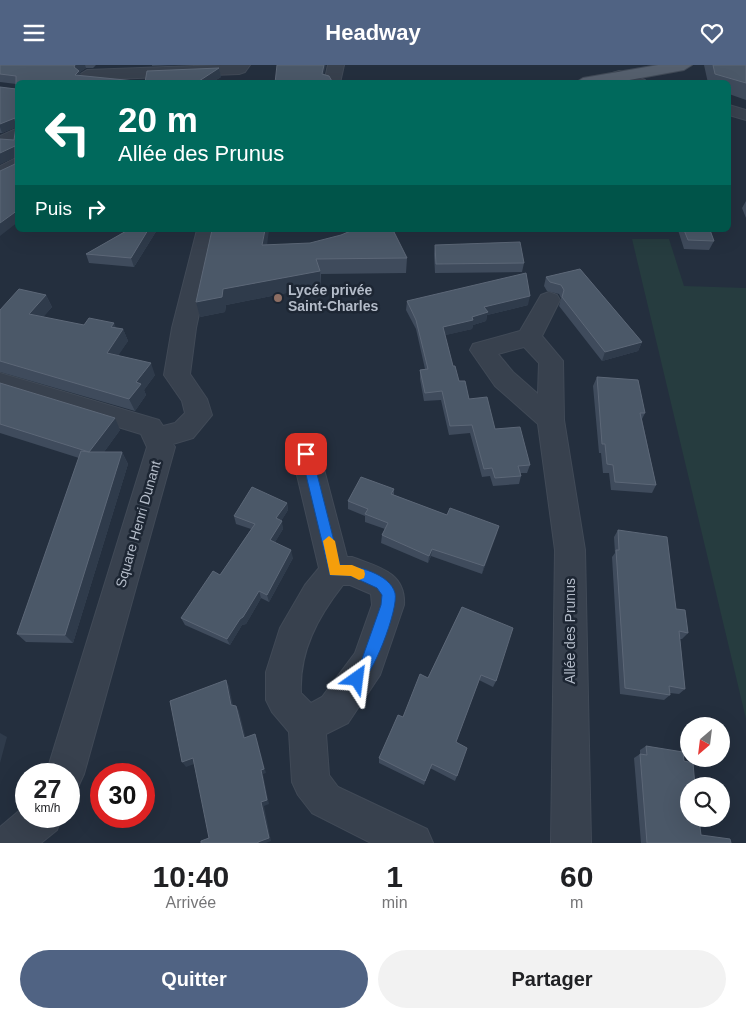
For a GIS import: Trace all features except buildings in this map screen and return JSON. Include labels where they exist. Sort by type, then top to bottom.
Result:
[{"type":"main road","points":[[602,80],[620,77],[652,67],[684,65]]},
{"type":"street","points":[[88,74],[239,69],[242,65]]},
{"type":"street","points":[[333,80],[336,65]]},
{"type":"street","points":[[620,77],[630,80]]},
{"type":"street","points":[[731,111],[746,115]]},
{"type":"street","points":[[0,174],[15,163]]},
{"type":"street","points":[[0,382],[150,427],[156,438],[184,431],[199,415],[194,399],[177,375],[184,328],[207,232]]},
{"type":"street","points":[[549,300],[529,337],[482,350],[504,379],[551,420]]},
{"type":"street","name":"Allée des Prunus","points":[[529,337],[551,361],[551,420],[570,549],[571,843]]},
{"type":"street","name":"Square Henri Dunant","points":[[68,763],[161,447],[156,438]]},
{"type":"street","points":[[306,454],[335,571]]},
{"type":"street","points":[[307,725],[335,710],[368,663],[388,605],[389,593],[382,584],[352,571],[335,571]]},
{"type":"street","points":[[335,571],[316,595],[292,639],[283,672],[284,700],[307,725],[311,782],[325,800],[413,843]]},
{"type":"street","points":[[11,843],[29,828]]},
{"type":"green space","points":[[632,239],[669,239],[684,286],[746,288],[746,719]]},
{"type":"slow traffic","points":[[329,541],[335,571],[352,571],[359,574]]},
{"type":"place","name":"Lycée privée Saint-Charles","points":[[278,298]]},
{"type":"route","points":[[306,454],[335,571],[352,571],[382,584],[389,593],[388,605],[368,663],[357,679]]}]
